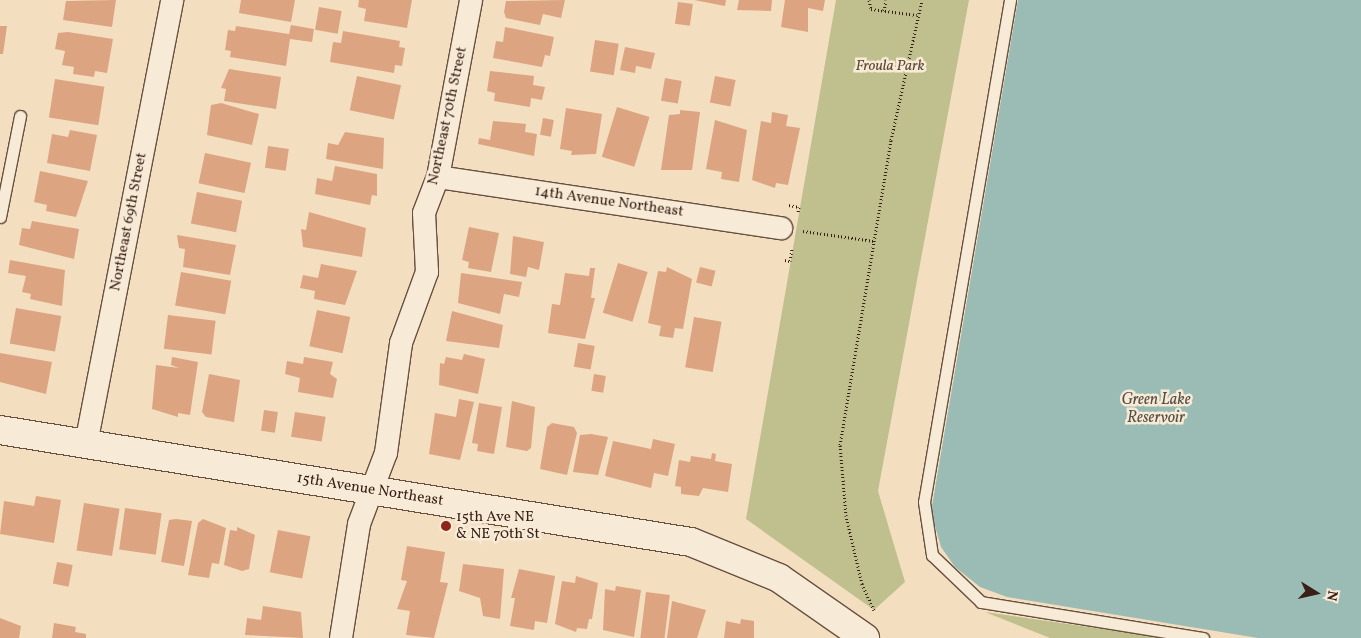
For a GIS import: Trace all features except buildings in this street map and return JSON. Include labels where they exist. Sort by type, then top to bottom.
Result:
[{"type":"main road","name":"15th Avenue Northeast","points":[[0,430],[714,549],[778,578],[865,638]]},
{"type":"street","name":"Northeast 69th Street","points":[[86,444],[172,0]]},
{"type":"street","name":"Northeast 70th Street","points":[[341,638],[359,524],[374,491],[386,454],[401,343],[427,272],[424,213],[438,177],[471,0]]},
{"type":"street","name":"14th Avenue Northeast","points":[[438,177],[788,229]]},
{"type":"lane","points":[[1010,0],[924,502],[932,555],[980,602],[1203,638]]},
{"type":"lane","points":[[0,217],[20,116]]},
{"type":"path","points":[[869,0],[871,9],[917,15]]},
{"type":"path","points":[[884,11],[886,0]]},
{"type":"path","points":[[874,610],[862,584],[846,516],[840,445],[874,240],[917,15],[922,0]]},
{"type":"path","points":[[788,229],[874,240]]},
{"type":"green space","name":"Froula Park","points":[[836,0],[969,0],[878,491],[905,582],[874,610],[746,519]]},
{"type":"green space","points":[[985,612],[1166,638],[1050,638]]},
{"type":"water","name":"Green Lake Reservoir","points":[[1018,0],[1361,0],[1361,638],[1258,638],[1007,597],[980,587],[955,567],[941,547],[931,512]]},
{"type":"place","name":"15th Ave NE & NE 70th St","points":[[446,526]]}]
